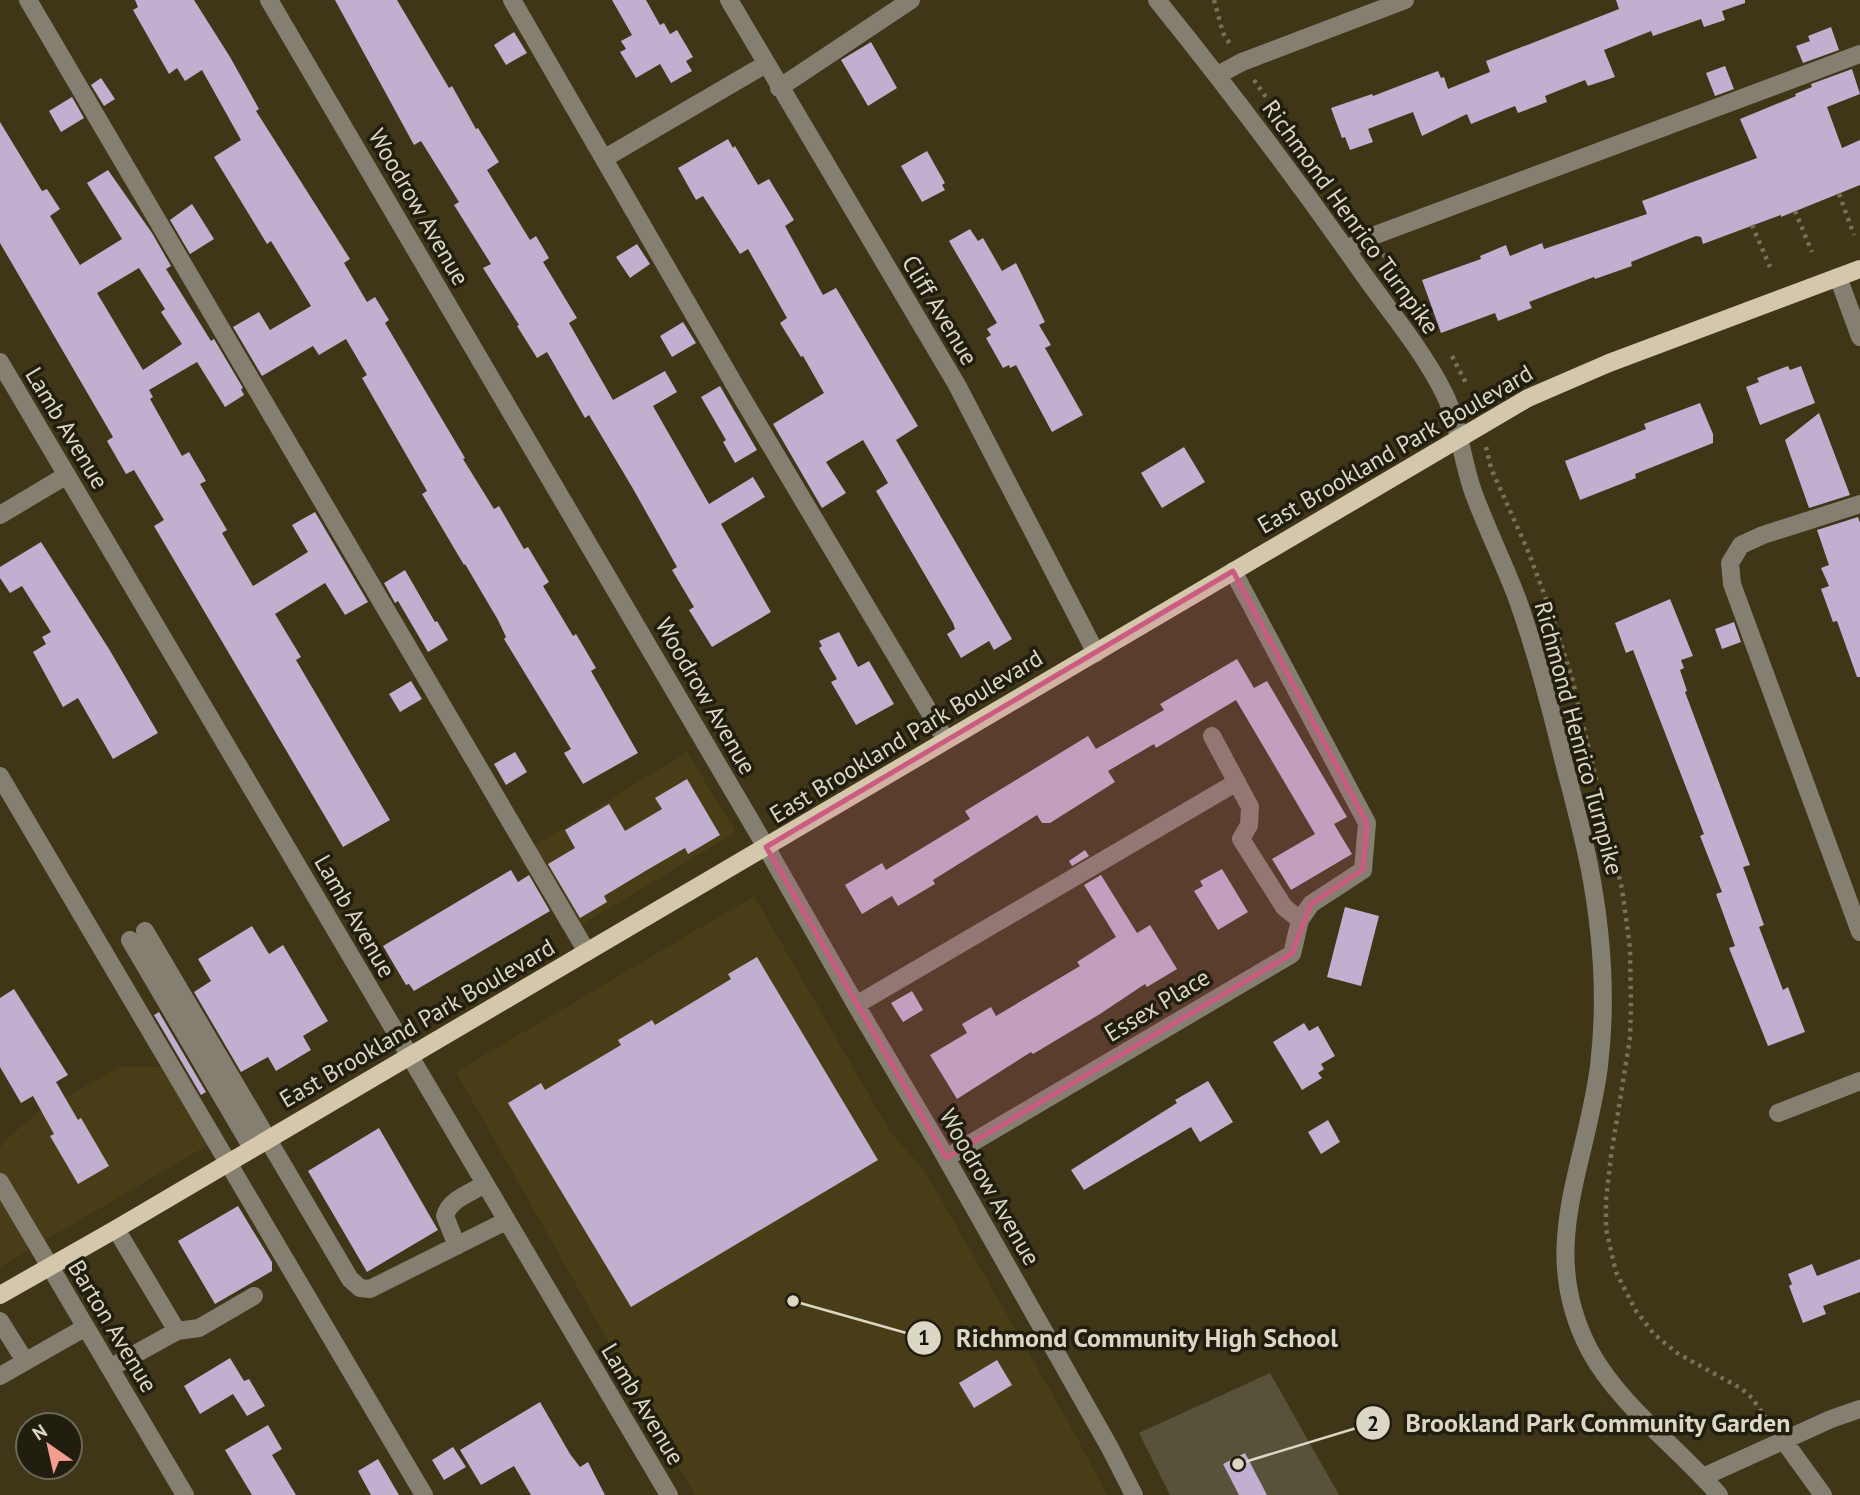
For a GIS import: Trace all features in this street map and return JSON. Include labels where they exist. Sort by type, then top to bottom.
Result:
[{"type":"main road","name":"East Brookland Park Boulevard","points":[[0,1295],[1458,438],[1557,384],[1860,269]]},
{"type":"street","points":[[28,0],[587,951]]},
{"type":"street","name":"Woodrow Avenue","points":[[269,0],[946,1158],[1110,1448],[1133,1495]]},
{"type":"street","points":[[512,0],[741,396],[946,740]]},
{"type":"street","name":"Cliff Avenue","points":[[729,0],[957,385],[1096,653]]},
{"type":"street","points":[[779,88],[911,0]]},
{"type":"street","name":"Richmond Henrico Turnpike","points":[[1157,0],[1218,75],[1346,250],[1442,389],[1475,497],[1516,595],[1548,699],[1588,861],[1600,936],[1602,1035],[1590,1118],[1568,1212],[1564,1270],[1568,1291],[1582,1332],[1597,1363],[1631,1404],[1719,1495]]},
{"type":"street","points":[[1218,75],[1242,62],[1405,0]]},
{"type":"street","points":[[1346,250],[1382,232],[1860,54]]},
{"type":"street","points":[[605,158],[766,64]]},
{"type":"street","points":[[1838,277],[1860,337]]},
{"type":"street","name":"Lamb Avenue","points":[[0,362],[669,1495]]},
{"type":"street","points":[[0,515],[67,475]]},
{"type":"street","points":[[1860,504],[1763,534],[1741,545],[1730,563],[1732,584],[1860,932]]},
{"type":"street","points":[[1212,736],[1250,807],[1249,825],[1241,839],[1284,907],[1300,920],[1311,904],[1363,870],[1367,823],[1233,571]]},
{"type":"street","points":[[0,776],[424,1495]]},
{"type":"street","points":[[856,1005],[1237,782]]},
{"type":"street","name":"Essex Place","points":[[946,1158],[1292,954],[1300,920]]},
{"type":"street","points":[[138,936],[259,1144],[350,1279],[360,1288],[370,1289],[506,1221]]},
{"type":"street","points":[[1778,1113],[1860,1081]]},
{"type":"street","name":"Barton Avenue","points":[[0,1182],[185,1495]]},
{"type":"street","points":[[457,1246],[445,1216],[447,1208],[485,1184]]},
{"type":"street","points":[[116,1229],[177,1331]]},
{"type":"street","points":[[110,1368],[177,1331],[199,1328],[254,1296]]},
{"type":"street","points":[[0,1321],[25,1361]]},
{"type":"street","points":[[0,1376],[86,1328]]},
{"type":"street","points":[[1703,1477],[1831,1419],[1860,1409]]},
{"type":"street","points":[[1784,1441],[1823,1495]]},
{"type":"path","points":[[1214,0],[1223,33]]},
{"type":"path","points":[[1839,194],[1854,235]]},
{"type":"path","points":[[1795,211],[1812,251]]},
{"type":"path","points":[[1752,225],[1770,267]]},
{"type":"highlighted area","points":[[1233,571],[1367,823],[1363,870],[1311,904],[1292,954],[946,1158],[766,847]]},
{"type":"shaded area","points":[[687,752],[736,832],[566,934],[518,856]]},
{"type":"shaded area","points":[[754,896],[891,1133],[925,1171],[1107,1495],[695,1495],[456,1072]]},
{"type":"shaded area","points":[[120,1067],[163,1067],[208,1145],[0,1267],[0,1148],[6,1139],[39,1112]]},
{"type":"shaded area","points":[[1270,1373],[1339,1495],[1170,1495],[1139,1433]]},
{"type":"building","points":[[135,0],[194,0],[230,57],[259,109],[256,111],[350,259],[344,263],[367,302],[375,297],[389,320],[385,323],[465,458],[463,459],[494,509],[499,506],[524,549],[528,547],[549,582],[543,586],[596,668],[591,671],[638,753],[583,784],[564,753],[571,749],[504,639],[506,637],[498,620],[422,494],[427,491],[362,378],[367,375],[346,339],[319,355],[313,346],[262,376],[233,327],[259,312],[270,330],[311,306],[271,241],[267,244],[214,157],[241,140],[202,70],[185,81],[177,68],[169,74],[133,10],[138,7]]},
{"type":"building","points":[[335,0],[397,0],[449,88],[452,86],[476,129],[478,128],[499,162],[487,170],[530,240],[536,236],[549,258],[543,262],[577,318],[569,323],[613,400],[665,371],[677,392],[653,406],[709,504],[753,477],[765,497],[721,524],[771,612],[712,647],[689,610],[694,607],[672,570],[677,567],[632,487],[589,415],[585,418],[547,352],[537,358],[517,326],[519,325],[483,268],[491,264],[454,205],[459,202],[421,141],[414,145]]},
{"type":"building","points":[[612,0],[646,0],[660,25],[664,23],[670,34],[677,30],[693,57],[686,61],[692,71],[671,83],[660,64],[636,78],[620,52],[626,49],[621,41],[632,35]]},
{"type":"building","points":[[1616,0],[1745,0],[1745,3],[1722,11],[1725,20],[1704,27],[1701,19],[1653,36],[1651,31],[1604,50],[1615,77],[1588,86],[1585,80],[1545,96],[1547,102],[1518,113],[1515,106],[1471,124],[1467,114],[1422,136],[1413,112],[1368,129],[1373,142],[1350,150],[1345,137],[1342,138],[1331,108],[1372,94],[1373,96],[1438,71],[1441,78],[1444,77],[1448,89],[1490,72],[1486,61],[1619,9]]},
{"type":"building","points":[[1831,27],[1839,50],[1803,63],[1796,46],[1810,41],[1808,36]]},
{"type":"building","points":[[514,32],[527,53],[506,65],[494,45]]},
{"type":"building","points":[[871,42],[897,88],[868,106],[841,60]]},
{"type":"building","points":[[1725,66],[1734,89],[1715,96],[1706,73]]},
{"type":"building","points":[[1852,69],[1860,94],[1827,107],[1842,148],[1860,140],[1860,185],[1781,217],[1703,244],[1701,237],[1696,236],[1631,262],[1632,266],[1595,279],[1594,277],[1529,302],[1532,308],[1498,321],[1495,313],[1441,333],[1422,280],[1481,259],[1480,256],[1506,245],[1510,256],[1542,243],[1544,249],[1647,214],[1642,201],[1757,158],[1740,119],[1796,96],[1795,94],[1812,87],[1811,84]]},
{"type":"building","points":[[101,78],[115,99],[104,106],[91,85]]},
{"type":"building","points":[[72,97],[84,118],[61,132],[49,111]]},
{"type":"building","points":[[0,122],[42,191],[47,189],[60,209],[50,216],[80,265],[122,239],[87,183],[108,170],[152,233],[171,266],[166,269],[211,341],[214,339],[243,388],[241,389],[244,395],[225,407],[197,362],[149,390],[153,397],[150,399],[182,456],[189,452],[206,481],[200,484],[227,530],[222,533],[253,586],[308,552],[292,525],[315,512],[368,602],[345,615],[325,583],[275,614],[301,657],[296,660],[390,820],[343,847],[154,526],[164,520],[134,470],[126,474],[107,441],[113,437],[0,243]],"holes":[[[139,268],[165,309],[161,312],[182,344],[143,370],[97,293]]]},
{"type":"building","points":[[728,139],[758,185],[769,179],[794,220],[785,226],[823,295],[836,288],[918,426],[896,440],[1012,639],[994,650],[989,641],[961,658],[947,634],[955,629],[953,623],[876,491],[888,483],[863,440],[826,462],[846,493],[822,508],[773,424],[824,393],[780,323],[787,318],[748,249],[740,254],[703,196],[696,200],[678,168]]},
{"type":"building","points":[[927,151],[945,183],[942,185],[945,190],[922,202],[901,166]]},
{"type":"building","points":[[192,204],[214,239],[190,254],[170,220]]},
{"type":"building","points":[[970,229],[978,241],[983,238],[1002,271],[1016,263],[1045,322],[1039,325],[1051,345],[1045,348],[1083,415],[1052,432],[1016,365],[1003,368],[986,338],[991,335],[987,329],[997,323],[949,241]]},
{"type":"building","points":[[637,244],[650,264],[630,278],[616,257]]},
{"type":"building","points":[[683,322],[696,343],[672,357],[660,336]]},
{"type":"building","points":[[1788,366],[1790,370],[1801,366],[1815,403],[1760,425],[1746,387],[1759,382],[1757,378]]},
{"type":"building","points":[[720,386],[757,450],[735,463],[723,442],[726,440],[701,397]]},
{"type":"building","points":[[1700,403],[1713,434],[1713,443],[1635,474],[1636,478],[1580,500],[1565,461],[1646,429],[1644,424]]},
{"type":"building","points":[[1819,413],[1850,495],[1809,508],[1785,440]]},
{"type":"building","points":[[1184,447],[1205,482],[1162,508],[1141,473]]},
{"type":"building","points":[[1858,517],[1860,677],[1857,677],[1837,621],[1833,622],[1821,589],[1829,586],[1821,568],[1829,565],[1817,530]]},
{"type":"building","points":[[41,542],[158,733],[113,759],[78,698],[63,707],[33,652],[46,644],[42,637],[51,632],[22,586],[10,593],[0,578],[0,567]]},
{"type":"building","points":[[405,570],[448,640],[428,652],[398,601],[395,603],[384,583]]},
{"type":"building","points":[[1670,599],[1693,656],[1681,660],[1684,668],[1680,670],[1687,691],[1685,692],[1750,865],[1743,867],[1764,925],[1759,927],[1783,990],[1788,987],[1805,1032],[1768,1046],[1729,948],[1735,946],[1716,894],[1722,892],[1700,836],[1704,834],[1633,650],[1626,653],[1615,623]]},
{"type":"building","points":[[1734,622],[1741,642],[1722,649],[1715,629]]},
{"type":"building","points":[[839,632],[858,667],[869,661],[894,704],[856,725],[831,682],[837,679],[819,648],[822,646],[819,641]]},
{"type":"building","points":[[1237,659],[1254,688],[1267,681],[1347,817],[1334,824],[1352,854],[1291,890],[1272,859],[1315,834],[1236,700],[1156,748],[1154,744],[1108,771],[1115,782],[1050,823],[1042,823],[1037,815],[933,880],[935,884],[898,906],[892,896],[862,914],[845,885],[882,863],[886,870],[970,819],[965,811],[1088,736],[1096,749],[1164,710],[1160,704]]},
{"type":"building","points":[[411,681],[422,699],[400,712],[389,694]]},
{"type":"building","points":[[515,752],[527,772],[506,785],[494,764]]},
{"type":"building","points":[[687,779],[720,835],[688,854],[685,848],[647,870],[604,896],[607,902],[580,918],[548,864],[575,848],[565,830],[609,804],[625,831],[662,809],[655,798]]},
{"type":"building","points":[[1085,850],[1089,856],[1072,866],[1069,861]]},
{"type":"building","points":[[1222,869],[1248,912],[1218,930],[1194,891],[1203,886],[1200,881]]},
{"type":"building","points":[[511,870],[518,882],[529,875],[550,911],[414,991],[409,984],[406,985],[383,946]]},
{"type":"building","points":[[1101,875],[1137,933],[1150,925],[1177,969],[1147,987],[1145,984],[1100,1014],[1033,1054],[1031,1052],[957,1099],[930,1055],[967,1033],[962,1024],[991,1007],[996,1016],[1080,966],[1077,962],[1116,937],[1084,885]]},
{"type":"building","points":[[1345,907],[1379,916],[1361,986],[1327,977]]},
{"type":"building","points":[[252,926],[269,954],[283,945],[328,1021],[303,1036],[311,1050],[276,1071],[268,1057],[241,1072],[194,992],[211,981],[198,959]]},
{"type":"building","points":[[757,957],[878,1160],[631,1307],[508,1103],[541,1083],[545,1090],[621,1045],[618,1040],[652,1020],[655,1025],[731,979],[728,974]]},
{"type":"building","points":[[14,989],[68,1075],[56,1082],[109,1166],[78,1184],[50,1136],[54,1134],[33,1096],[21,1103],[0,1067],[0,998]]},
{"type":"building","points":[[912,991],[923,1010],[903,1022],[891,1003]]},
{"type":"building","points":[[159,1012],[206,1092],[201,1095],[154,1015]]},
{"type":"building","points":[[1304,1023],[1309,1031],[1318,1026],[1335,1056],[1321,1064],[1324,1069],[1318,1073],[1322,1078],[1302,1090],[1273,1042]]},
{"type":"building","points":[[1208,1081],[1233,1122],[1200,1142],[1191,1127],[1084,1190],[1071,1170]]},
{"type":"building","points":[[1328,1120],[1340,1142],[1321,1154],[1308,1132]]},
{"type":"building","points":[[379,1128],[438,1230],[367,1272],[308,1171]]},
{"type":"building","points":[[238,1206],[272,1262],[272,1271],[215,1304],[178,1241]]},
{"type":"building","points":[[1860,1259],[1860,1292],[1823,1306],[1826,1314],[1803,1323],[1789,1286],[1792,1284],[1788,1274],[1812,1264],[1817,1276]]},
{"type":"building","points":[[230,1358],[244,1381],[249,1379],[265,1406],[247,1416],[233,1394],[200,1414],[184,1386]]},
{"type":"building","points":[[997,1360],[1012,1385],[974,1408],[959,1383]]},
{"type":"building","points":[[540,1402],[570,1454],[580,1467],[588,1462],[605,1495],[531,1495],[514,1466],[481,1485],[460,1450]]},
{"type":"building","points":[[268,1425],[282,1449],[272,1455],[296,1495],[252,1495],[225,1450]]},
{"type":"building","points":[[453,1447],[466,1467],[444,1480],[432,1460]]},
{"type":"building","points":[[1245,1453],[1267,1495],[1239,1495],[1223,1464]]},
{"type":"building","points":[[378,1459],[399,1495],[371,1495],[358,1471]]},
{"type":"place","name":"Richmond Community High School","points":[[793,1301]]},
{"type":"place","name":"Brookland Park Community Garden","points":[[1238,1464]]}]
